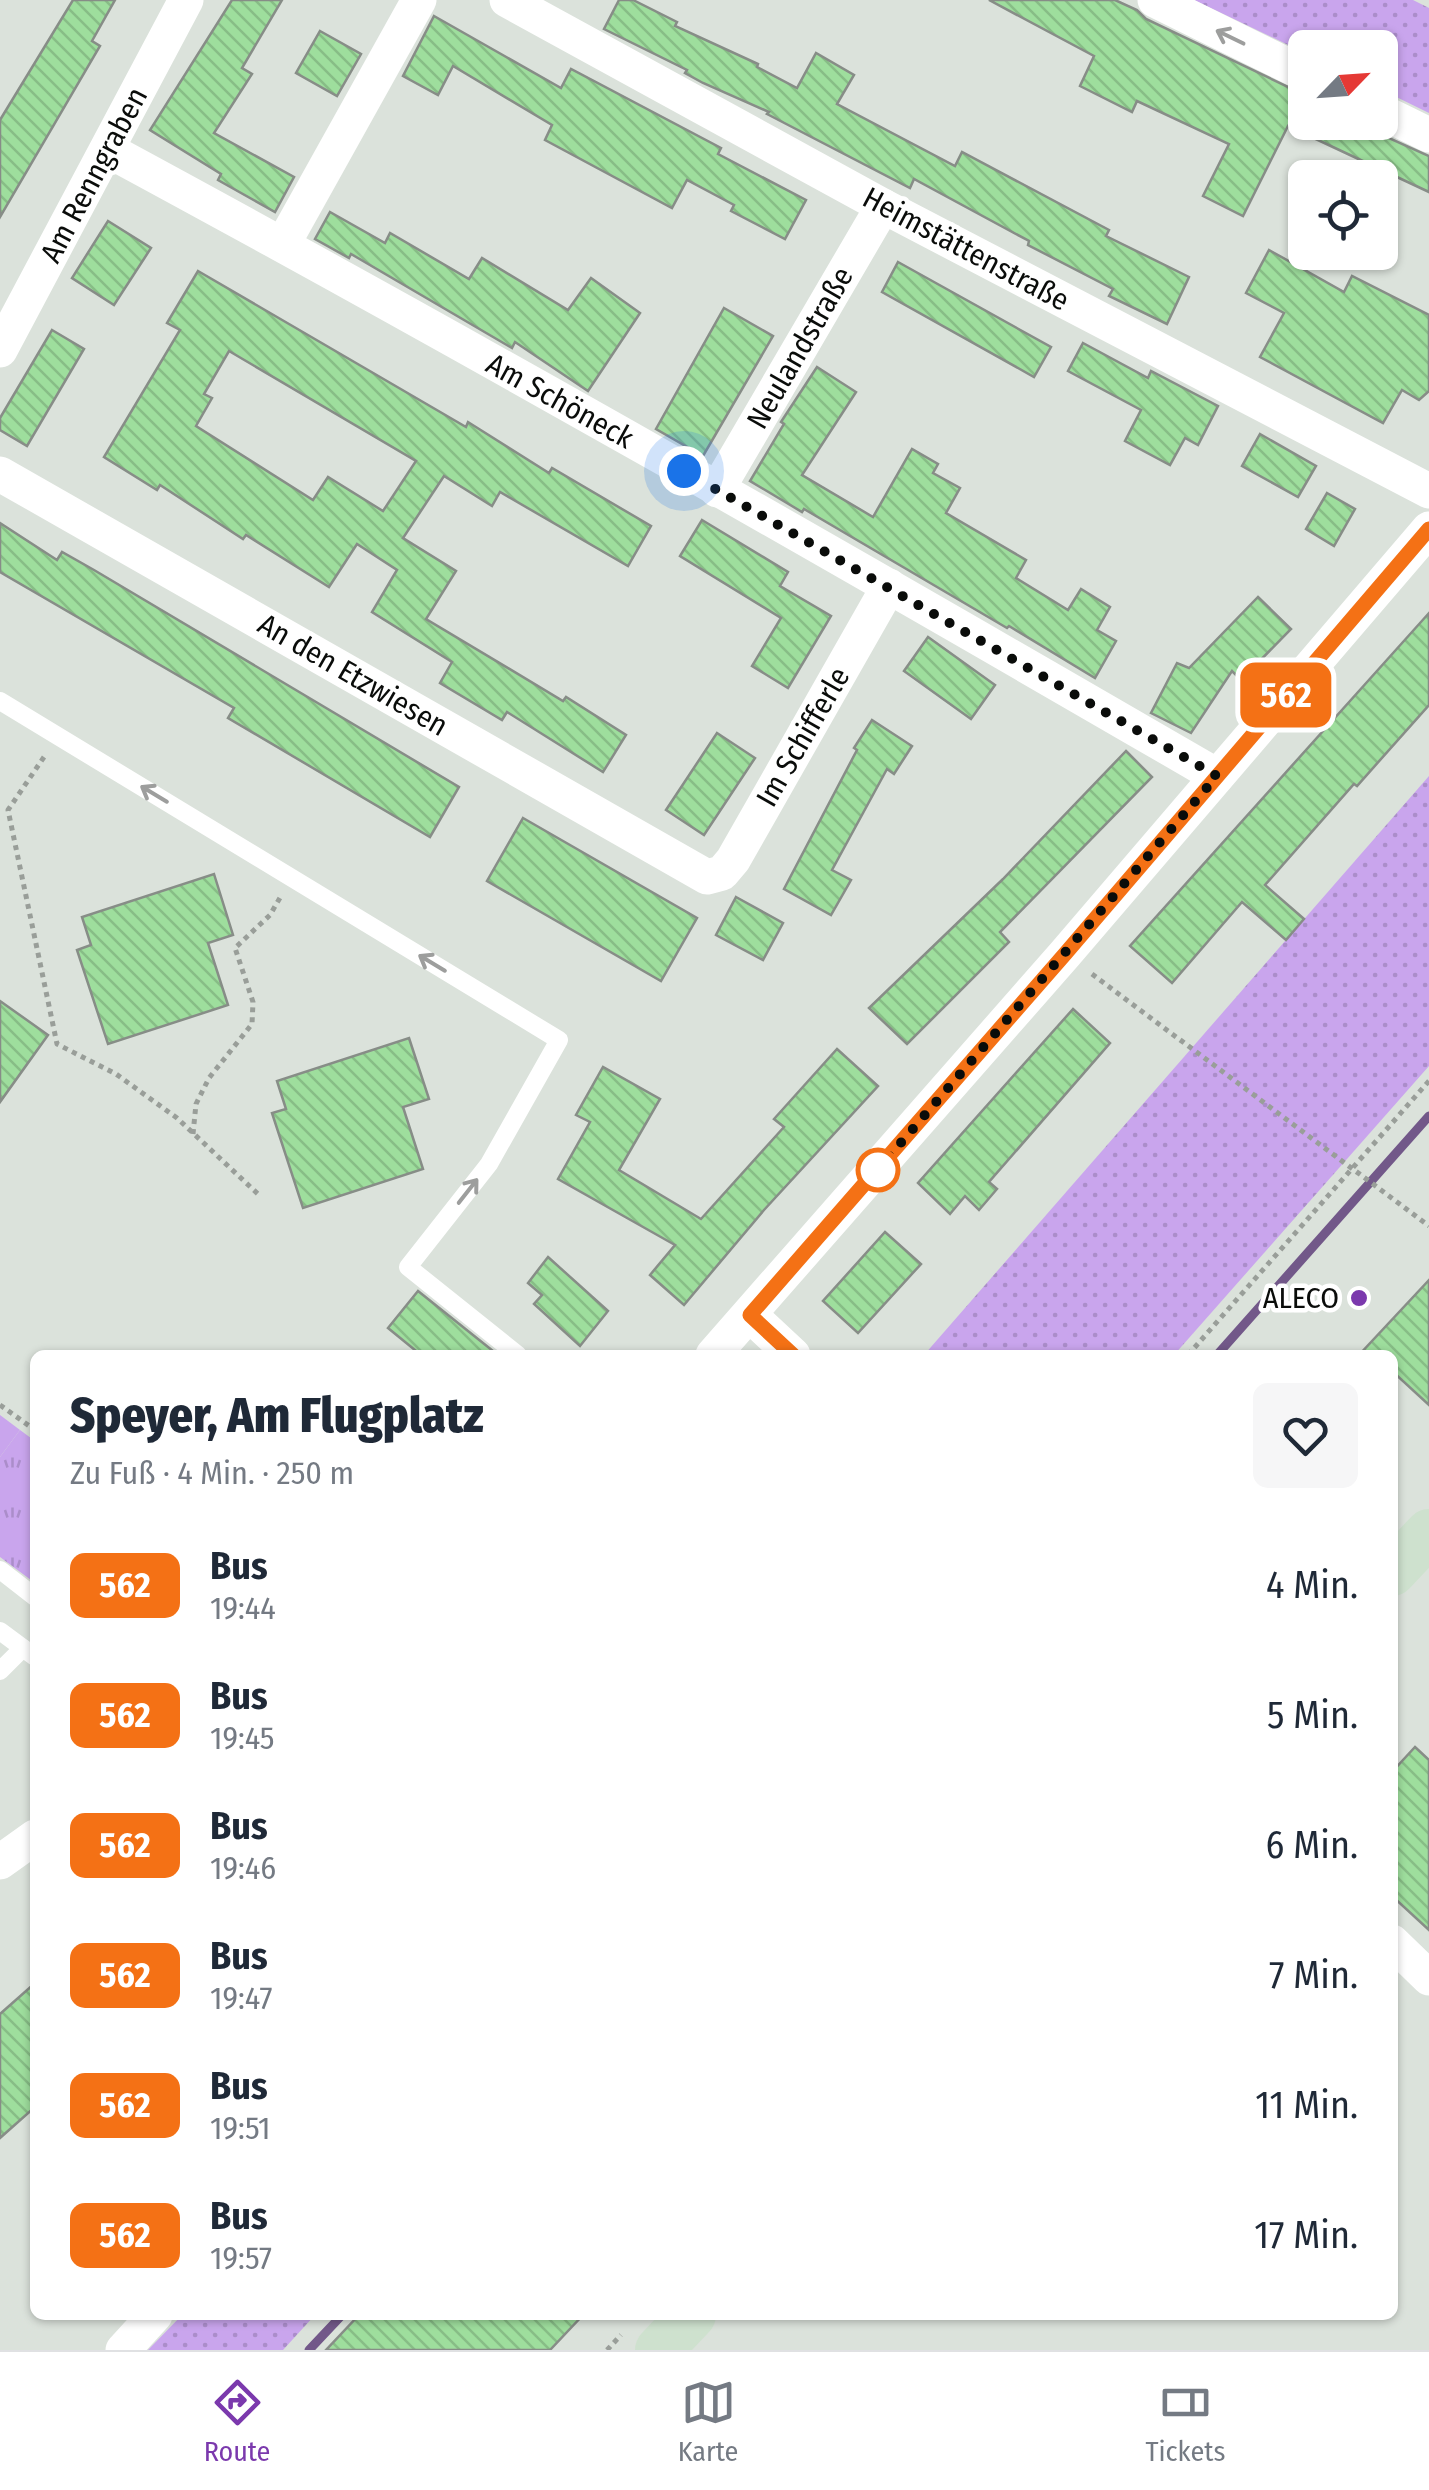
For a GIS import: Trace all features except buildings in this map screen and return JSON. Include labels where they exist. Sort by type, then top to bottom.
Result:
[{"type":"street","name":"Am Renngraben","points":[[0,350],[186,0]]},
{"type":"street","points":[[283,244],[419,0]]},
{"type":"street","name":"Heimstättenstraße","points":[[507,0],[883,206],[1429,491]]},
{"type":"street","points":[[1155,0],[1288,66]]},
{"type":"street","points":[[1398,120],[1429,135]]},
{"type":"street","name":"Am Schöneck","points":[[108,150],[283,244],[890,586],[1217,776]]},
{"type":"street","name":"Neulandstraße","points":[[718,490],[883,206]]},
{"type":"street","name":"An den Etzwiesen","points":[[0,474],[707,877]]},
{"type":"street","points":[[718,1350],[1065,954],[1429,528]]},
{"type":"street","name":"Im Schifferle","points":[[707,877],[722,873],[734,860],[890,586]]},
{"type":"street","points":[[750,1315],[788,1350]]},
{"type":"street","points":[[1398,1566],[1429,1533]]},
{"type":"street","points":[[0,1862],[30,1841]]},
{"type":"street","points":[[1398,1948],[1429,1978]]},
{"type":"street","points":[[123,2350],[151,2320]]},
{"type":"street","points":[[660,2350],[687,2320]]},
{"type":"lane","points":[[0,702],[559,1040],[489,1164],[408,1267],[512,1350]]},
{"type":"lane","points":[[0,1570],[30,1593]]},
{"type":"lane","points":[[0,1630],[29,1652],[0,1671]]},
{"type":"path","points":[[35,772],[8,810],[57,1044],[116,1074],[193,1134],[259,1195]]},
{"type":"path","points":[[193,1134],[196,1104],[209,1078],[252,1024],[253,1002],[236,948],[270,916]]},
{"type":"path","points":[[1065,954],[1429,1226]]},
{"type":"path","points":[[1193,1350],[1358,1171],[1429,1081]]},
{"type":"path","points":[[0,1405],[30,1426]]},
{"type":"green space","points":[[1194,0],[1413,0],[1429,8],[1429,113],[1398,98],[1398,30],[1288,30],[1288,45]]},
{"type":"green space","points":[[1429,776],[1429,1066],[1178,1350],[928,1350]]},
{"type":"green space","points":[[0,1415],[20,1430],[0,1457]]},
{"type":"green space","points":[[20,1430],[30,1437],[30,1579],[0,1557],[0,1457]]},
{"type":"green space","points":[[177,2320],[310,2320],[283,2350],[148,2350]]},
{"type":"waterway","points":[[1221,1350],[1429,1116]]},
{"type":"waterway","points":[[309,2350],[337,2320]]},
{"type":"bus line","name":"562","points":[[788,1350],[750,1315],[1429,529]]},
{"type":"place","name":"ALECO","points":[[1359,1298]]},
{"type":"route","points":[[684,471],[1217,776],[874,1174],[878,1170]]}]
